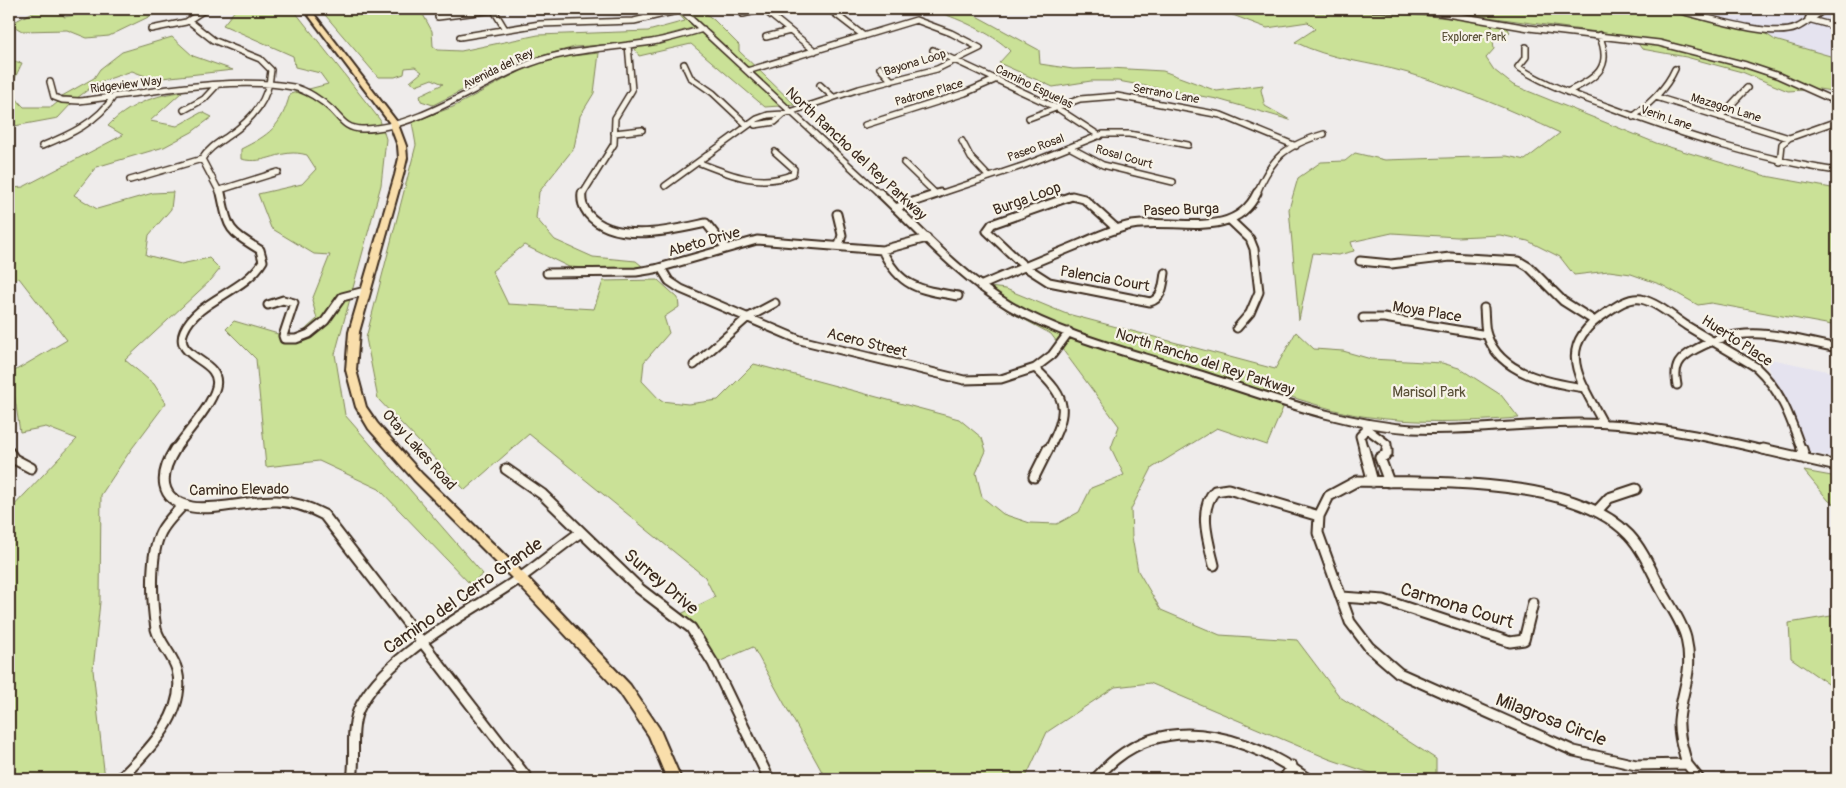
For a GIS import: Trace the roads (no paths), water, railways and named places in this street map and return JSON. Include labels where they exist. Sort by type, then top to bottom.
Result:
[{"type":"main road","name":"Otay Lakes Road","points":[[307,9],[393,122],[402,146],[403,158],[354,332],[351,370],[361,407],[373,426],[418,477],[520,578],[636,702],[654,732],[674,779]]},
{"type":"street","points":[[151,29],[174,26],[189,21],[206,9]]},
{"type":"street","points":[[438,18],[494,9],[505,29]]},
{"type":"street","points":[[460,37],[540,24],[634,21],[681,9]]},
{"type":"street","name":"North Rancho del Rey Parkway","points":[[681,9],[747,71],[787,113],[980,286],[1022,312],[1069,332],[1304,408],[1366,426],[1423,430],[1465,430],[1604,423],[1654,427],[1837,466]]},
{"type":"street","points":[[743,14],[763,9],[814,51]]},
{"type":"street","points":[[829,9],[864,36]]},
{"type":"street","points":[[1310,9],[1382,9],[1442,13],[1522,26],[1659,44],[1721,58],[1779,76],[1837,102]]},
{"type":"street","points":[[1673,9],[1776,30],[1794,29],[1825,9]]},
{"type":"street","points":[[1809,18],[1807,12],[1811,9]]},
{"type":"street","points":[[1809,18],[1837,27]]},
{"type":"street","points":[[130,180],[202,158],[208,150],[241,127],[259,110],[270,83],[271,70],[263,61],[250,53],[215,42],[189,21]]},
{"type":"street","name":"Bayona Loop","points":[[747,71],[912,21],[921,21],[980,48],[937,69],[833,97],[787,113],[775,122],[762,121],[747,125]]},
{"type":"street","name":"Avenida del Rey","points":[[393,122],[450,103],[537,60],[572,52],[654,42],[703,29]]},
{"type":"street","points":[[766,37],[790,31]]},
{"type":"street","points":[[1567,92],[1594,78],[1603,68],[1606,60],[1603,42],[1599,35]]},
{"type":"street","points":[[628,45],[632,90],[615,118],[612,148],[583,190],[581,201],[588,216],[607,228],[635,233],[661,232],[706,223],[710,225],[725,248]]},
{"type":"street","name":"Verin Lane","points":[[1526,47],[1526,57],[1518,67],[1540,81],[1567,92],[1667,130],[1780,163],[1837,172]]},
{"type":"street","name":"Camino Espuelas","points":[[932,50],[1058,108],[1100,136]]},
{"type":"street","points":[[666,186],[700,163],[747,125],[713,93],[690,77],[684,64]]},
{"type":"street","points":[[880,68],[892,81]]},
{"type":"street","points":[[1634,117],[1656,97],[1670,80],[1675,68]]},
{"type":"street","name":"Padrone Place","points":[[865,125],[889,115],[971,92],[997,80]]},
{"type":"street","name":"Ridgeview Way","points":[[50,82],[50,93],[61,99],[79,101],[217,85],[270,83],[296,88],[317,98],[348,127],[368,129],[393,122]]},
{"type":"street","points":[[184,110],[204,99],[217,85]]},
{"type":"street","points":[[820,85],[833,97]]},
{"type":"street","points":[[1720,117],[1747,88]]},
{"type":"street","points":[[42,146],[77,130],[103,109],[114,96]]},
{"type":"street","name":"Serrano Lane","points":[[1029,118],[1086,97],[1111,96],[1132,98],[1222,115],[1296,146]]},
{"type":"street","name":"Mazagon Lane","points":[[1656,97],[1789,138]]},
{"type":"street","points":[[1780,163],[1782,144],[1789,138],[1837,121]]},
{"type":"street","points":[[614,133],[642,130]]},
{"type":"street","name":"Paseo Rosal","points":[[895,208],[935,193],[989,177],[1100,136],[1129,134],[1188,145]]},
{"type":"street","name":"Paseo Burga","points":[[980,286],[1024,266],[1117,229],[1145,224],[1202,225],[1230,220],[1243,214],[1253,203],[1271,163],[1296,146],[1324,134]]},
{"type":"street","points":[[962,141],[971,158],[989,177]]},
{"type":"street","name":"Rosal Court","points":[[1071,148],[1104,165],[1173,182]]},
{"type":"street","points":[[700,163],[753,180],[779,179],[793,174],[794,168],[775,152]]},
{"type":"street","name":"Camino Elevado","points":[[202,158],[220,190],[228,225],[234,233],[260,250],[263,261],[253,275],[194,318],[183,333],[181,341],[184,349],[211,366],[216,372],[217,381],[214,394],[170,457],[163,472],[162,483],[165,492],[172,500],[183,505],[200,507],[284,502],[306,506],[319,512],[336,528],[528,779]]},
{"type":"street","points":[[904,163],[935,193]]},
{"type":"street","points":[[220,190],[278,172]]},
{"type":"street","name":"Burga Loop","points":[[1024,266],[987,231],[990,226],[1072,196],[1084,199],[1117,229]]},
{"type":"street","points":[[837,214],[842,235],[839,246]]},
{"type":"street","points":[[1230,220],[1250,238],[1254,249],[1259,292],[1250,312],[1237,328]]},
{"type":"street","name":"Abeto Drive","points":[[547,273],[625,273],[661,268],[757,240],[882,250],[927,238]]},
{"type":"street","points":[[882,250],[890,269],[903,282],[920,289],[958,296]]},
{"type":"street","points":[[1360,261],[1392,264],[1450,257],[1519,261],[1526,264],[1560,299],[1593,320],[1581,332],[1574,348],[1576,364],[1604,423]]},
{"type":"street","name":"Palencia Court","points":[[1024,266],[1039,277],[1054,284],[1150,302],[1156,300],[1161,293],[1165,273]]},
{"type":"street","name":"Acero Street","points":[[661,268],[669,281],[681,289],[800,340],[964,380],[1001,379],[1035,368],[1052,355],[1069,332]]},
{"type":"street","points":[[268,305],[283,300],[294,303],[283,336],[284,339],[292,340],[304,336],[323,323],[342,297],[365,291]]},
{"type":"street","name":"Huerto Place","points":[[1593,320],[1627,301],[1638,298],[1663,310],[1756,367],[1776,386],[1805,459]]},
{"type":"street","points":[[694,365],[747,318],[775,303]]},
{"type":"street","points":[[1484,308],[1487,335],[1500,355],[1524,372],[1555,384],[1586,388]]},
{"type":"street","name":"Moya Place","points":[[1363,318],[1384,318],[1487,335]]},
{"type":"street","points":[[1677,385],[1674,372],[1676,364],[1684,356],[1712,340],[1730,334],[1753,333],[1837,348]]},
{"type":"street","points":[[1034,477],[1062,423],[1064,413],[1063,403],[1057,390],[1035,368]]},
{"type":"street","points":[[1365,457],[1380,458],[1387,454],[1387,444],[1366,426],[1360,436],[1365,457],[1373,482]]},
{"type":"street","points":[[9,452],[14,459],[31,468]]},
{"type":"street","points":[[1380,458],[1389,482]]},
{"type":"street","name":"Surrey Drive","points":[[506,470],[542,494],[640,589],[691,628],[713,663],[769,779]]},
{"type":"street","points":[[1214,565],[1206,523],[1207,509],[1212,493],[1217,490],[1228,489],[1319,516],[1329,496],[1357,481],[1474,484],[1562,497],[1597,511],[1614,522],[1633,539],[1685,635],[1690,660],[1689,675],[1679,719],[1679,736],[1688,764],[1699,779]]},
{"type":"street","points":[[1597,511],[1602,502],[1612,496],[1636,489]]},
{"type":"street","points":[[120,779],[152,748],[168,719],[176,697],[177,669],[158,636],[153,619],[157,542],[170,519],[183,505]]},
{"type":"street","name":"Milagrosa Circle","points":[[1319,516],[1318,532],[1350,622],[1377,656],[1399,673],[1574,751],[1636,765],[1688,764]]},
{"type":"street","name":"Camino del Cerro Grande","points":[[352,779],[356,764],[356,726],[362,704],[386,671],[423,643],[520,578],[581,532]]},
{"type":"street","name":"Carmona Court","points":[[1342,597],[1384,600],[1510,642],[1524,640],[1533,603]]},
{"type":"street","points":[[1095,779],[1105,767],[1142,745],[1171,736],[1193,734],[1216,735],[1241,740],[1267,751],[1292,766],[1308,779]]},
{"type":"street","points":[[1284,779],[1292,766]]},
{"type":"park label","name":"Explorer Park","points":[[1474,37]]},
{"type":"park label","name":"Marisol Park","points":[[1429,392]]}]
